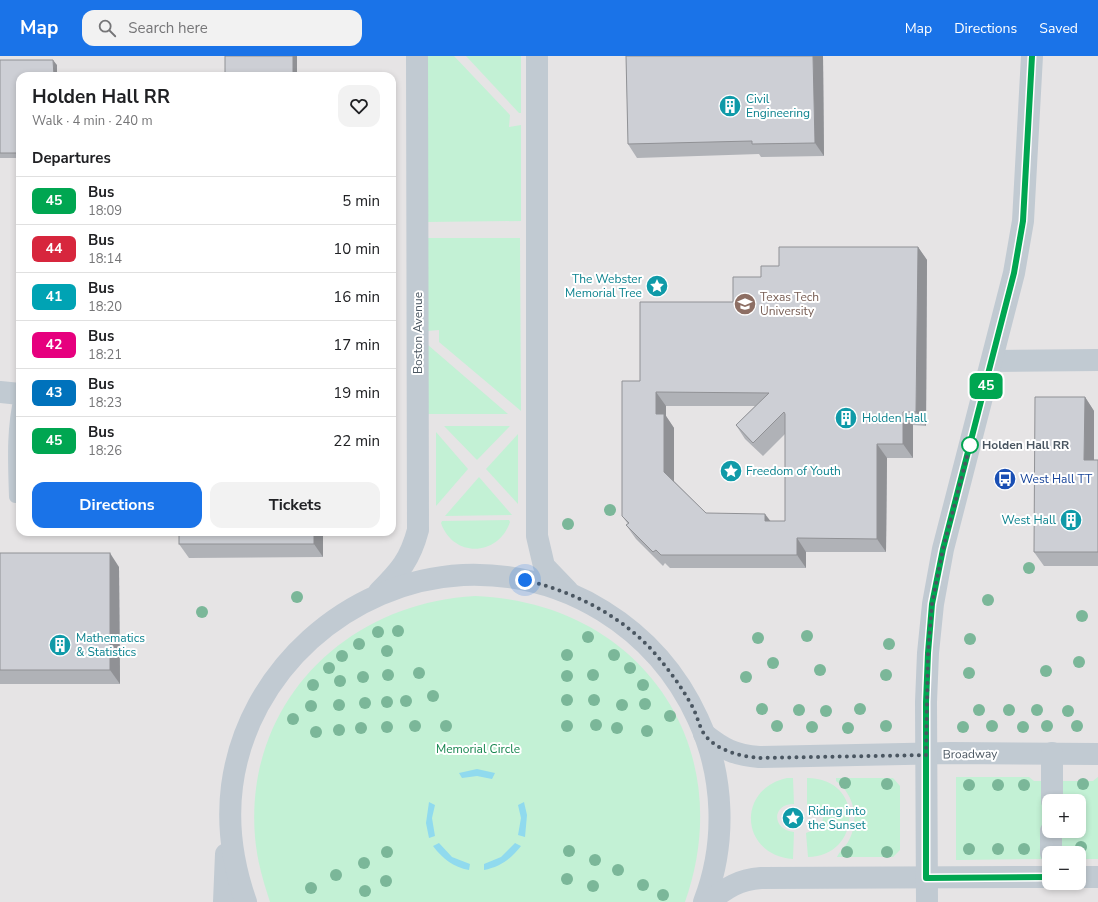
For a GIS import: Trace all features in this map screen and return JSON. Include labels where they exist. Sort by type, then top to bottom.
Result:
[{"type":"street","name":"Boston Avenue","points":[[376,596],[402,568],[413,550],[418,530],[417,56]]},
{"type":"street","points":[[537,56],[537,536],[544,566],[571,594]]},
{"type":"street","points":[[927,902],[926,755],[928,653],[936,583],[1014,273],[1023,221],[1032,56]]},
{"type":"street","points":[[992,361],[1098,360]]},
{"type":"street","points":[[0,392],[16,395]]},
{"type":"street","points":[[224,902],[224,874],[232,786],[242,744],[254,715],[273,680],[293,656],[322,628],[362,602],[407,584],[430,579],[478,575],[525,580],[571,594],[614,618],[650,648],[680,686],[693,707],[704,734],[716,775],[720,823],[714,871],[704,902]]},
{"type":"street","name":"Broadway","points":[[704,734],[730,752],[743,756],[759,758],[926,755],[951,753],[1098,754]]},
{"type":"street","points":[[1052,754],[1052,794]]},
{"type":"street","points":[[230,815],[235,862],[246,902]]},
{"type":"street","points":[[708,902],[733,884],[746,879],[1042,877]]},
{"type":"street","points":[[1086,877],[1098,877]]},
{"type":"lane","points":[[16,412],[14,497],[16,497]]},
{"type":"shaded area","name":"Texas Tech University","points":[[0,56],[1098,56],[1098,902],[0,902]]},
{"type":"green space","points":[[427,56],[454,56],[510,115],[509,127],[521,125],[521,221],[427,222]]},
{"type":"green space","points":[[466,56],[521,56],[521,113],[519,113]]},
{"type":"green space","points":[[427,238],[520,238],[521,411],[439,342],[439,330],[427,331]]},
{"type":"green space","points":[[428,345],[508,414],[428,414]]},
{"type":"green space","points":[[444,426],[510,426],[477,460]]},
{"type":"green space","points":[[436,432],[468,469],[436,506]]},
{"type":"green space","points":[[518,434],[518,504],[486,469]]},
{"type":"green space","points":[[479,477],[512,515],[445,516]]},
{"type":"green space","points":[[509,520],[510,522],[504,534],[496,542],[486,547],[476,549],[455,543],[447,534],[441,523],[442,521]]},
{"type":"green space","name":"Memorial Circle","points":[[475,596],[534,604],[585,624],[628,654],[662,693],[686,738],[699,789],[699,844],[685,902],[270,902],[256,846],[256,789],[266,744],[285,704],[312,669],[345,640],[384,618],[428,603]]},
{"type":"green space","points":[[956,777],[1029,777],[1034,781],[1045,781],[1045,794],[1042,794],[1042,838],[1045,838],[1045,846],[1042,846],[1042,859],[956,860]]},
{"type":"green space","points":[[1098,777],[1098,859],[1086,859],[1086,846],[1061,846],[1060,838],[1086,838],[1086,794],[1061,794],[1061,781],[1093,781]]},
{"type":"green space","points":[[787,778],[793,778],[794,804],[786,805],[781,808],[777,817],[781,827],[794,832],[793,859],[775,855],[763,846],[754,835],[751,821],[753,807],[759,795],[770,784]]},
{"type":"green space","points":[[807,778],[826,781],[840,790],[847,803],[850,818],[847,832],[838,845],[826,854],[808,857],[806,833],[820,827],[823,817],[818,808],[807,805]]},
{"type":"green space","points":[[836,778],[893,778],[900,786],[900,850],[893,857],[837,857],[852,834],[854,826],[854,809],[848,794],[836,781]]},
{"type":"water","points":[[477,769],[495,773],[492,779],[477,776],[462,778],[459,773]]},
{"type":"water","points":[[429,802],[435,805],[432,818],[435,836],[429,838],[426,823]]},
{"type":"water","points":[[524,802],[527,815],[525,837],[518,835],[521,818],[518,805]]},
{"type":"water","points":[[439,843],[452,857],[470,864],[469,870],[453,865],[445,859],[433,846]]},
{"type":"water","points":[[515,843],[521,846],[509,859],[500,865],[484,870],[484,864],[501,857]]},
{"type":"building","points":[[225,56],[293,56],[293,72],[225,72]]},
{"type":"building","name":"Civil Engineering","points":[[626,56],[813,56],[815,143],[752,144],[752,141],[628,144]]},
{"type":"building","points":[[0,60],[53,60],[54,72],[16,72],[16,153],[0,153]]},
{"type":"building","name":"Holden Hall","points":[[779,247],[918,247],[916,412],[903,412],[903,444],[877,444],[877,539],[797,538],[797,555],[661,555],[656,550],[653,552],[626,525],[629,523],[622,516],[622,381],[640,381],[640,302],[733,302],[733,277],[761,277],[761,266],[779,266]],"holes":[[[656,392],[769,393],[736,425],[753,443],[784,412],[785,521],[765,521],[765,514],[706,513],[664,472],[664,414],[656,414]]]},
{"type":"building","name":"West Hall","points":[[1035,397],[1085,397],[1084,460],[1098,460],[1098,552],[1034,552]]},
{"type":"building","points":[[179,536],[314,536],[314,544],[179,544]]},
{"type":"building","name":"Mathematics & Statistics","points":[[0,553],[110,553],[110,670],[0,670]]},
{"type":"bus line","name":"45","points":[[1032,56],[1030,78],[1029,143],[1023,221],[1014,273],[943,549],[932,604],[926,702],[926,878],[1042,877]]},
{"type":"place","name":"Civil Engineering","points":[[730,106]]},
{"type":"place","name":"The Webster Memorial Tree","points":[[657,286]]},
{"type":"place","name":"Texas Tech University","points":[[745,304]]},
{"type":"place","name":"Holden Hall","points":[[846,418]]},
{"type":"place","name":"Holden Hall RR","points":[[970,445]]},
{"type":"place","name":"Freedom of Youth","points":[[731,471]]},
{"type":"place","name":"West Hall TT","points":[[1005,479]]},
{"type":"place","name":"West Hall","points":[[1071,520]]},
{"type":"place","name":"Mathematics & Statistics","points":[[60,645]]},
{"type":"place","name":"Riding into the Sunset","points":[[793,818]]},
{"type":"route","points":[[525,580],[549,586],[571,594],[593,605],[633,632],[650,648],[680,686],[693,707],[704,734],[717,745],[730,752],[743,756],[759,758],[800,756],[926,755],[926,702],[932,604],[943,549],[970,445]]}]
